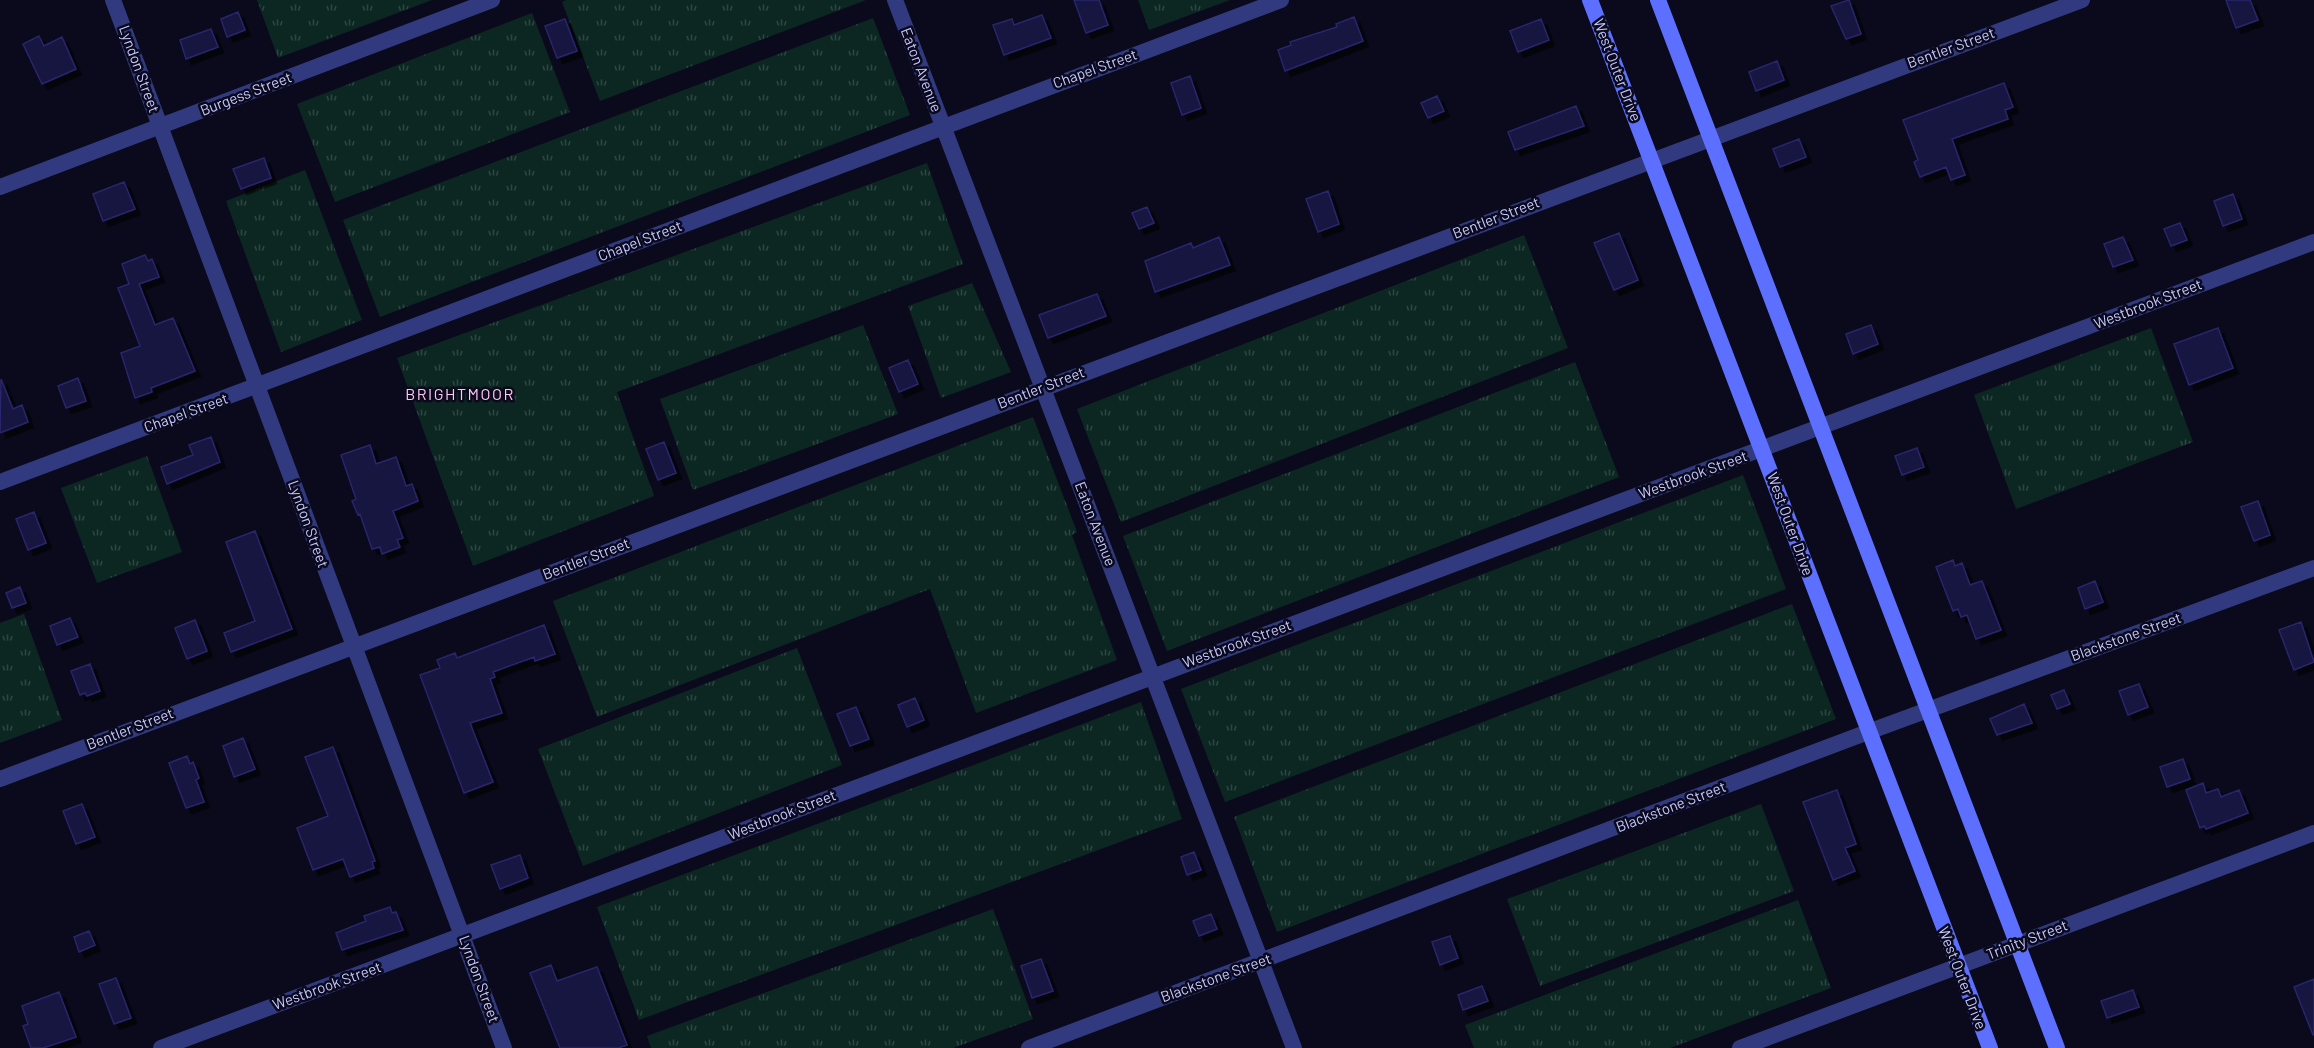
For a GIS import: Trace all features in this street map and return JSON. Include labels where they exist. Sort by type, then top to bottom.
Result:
[{"type":"main road","name":"West Outer Drive","points":[[1590,0],[1990,1048]]},
{"type":"main road","points":[[1658,0],[2057,1048]]},
{"type":"street","name":"Lyndon Street","points":[[113,0],[504,1048]]},
{"type":"street","name":"Burgess Street","points":[[0,187],[492,0]]},
{"type":"street","name":"Eaton Avenue","points":[[894,0],[1294,1048]]},
{"type":"street","name":"Chapel Street","points":[[0,482],[943,125],[1281,0]]},
{"type":"street","name":"Bentler Street","points":[[0,778],[2082,0]]},
{"type":"street","name":"Westbrook Street","points":[[161,1048],[2314,242]]},
{"type":"street","name":"Blackstone Street","points":[[1029,1048],[1868,732],[2314,568]]},
{"type":"street","name":"Trinity Street","points":[[1740,1048],[2314,833]]},
{"type":"green space","points":[[257,0],[432,0],[278,58]]},
{"type":"green space","points":[[566,0],[866,0],[600,101],[562,2]]},
{"type":"green space","points":[[1138,0],[1230,0],[1149,30]]},
{"type":"green space","points":[[532,13],[570,112],[335,202],[297,104]]},
{"type":"green space","points":[[873,18],[910,115],[380,317],[343,220]]},
{"type":"green space","points":[[927,163],[963,264],[617,392],[654,496],[473,566],[397,358]]},
{"type":"green space","points":[[305,170],[362,320],[281,352],[226,201]]},
{"type":"green space","points":[[1524,235],[1568,348],[1121,522],[1077,409]]},
{"type":"green space","points":[[972,283],[1011,372],[941,398],[908,306]]},
{"type":"green space","points":[[863,325],[898,414],[693,490],[660,399]]},
{"type":"green space","points":[[2151,328],[2193,442],[2016,509],[1974,395]]},
{"type":"green space","points":[[1575,362],[1619,477],[1167,651],[1123,536]]},
{"type":"green space","points":[[1033,417],[1077,532],[1072,535],[1117,660],[976,713],[930,589],[597,717],[553,601]]},
{"type":"green space","points":[[147,456],[182,552],[97,583],[61,488]]},
{"type":"green space","points":[[1743,475],[1786,589],[1225,802],[1181,689]]},
{"type":"green space","points":[[1792,604],[1836,719],[1277,932],[1234,817]]},
{"type":"green space","points":[[24,614],[62,720],[0,743],[0,623]]},
{"type":"green space","points":[[797,648],[842,765],[583,866],[538,749]]},
{"type":"green space","points":[[1141,702],[1182,819],[639,1020],[597,907]]},
{"type":"green space","points":[[1761,804],[1794,891],[1540,986],[1507,899]]},
{"type":"green space","points":[[1798,900],[1831,988],[1670,1048],[1474,1048],[1465,1025]]},
{"type":"green space","points":[[993,909],[1033,1019],[953,1048],[651,1048],[647,1036]]},
{"type":"building","points":[[1074,0],[1099,0],[1108,25],[1086,33]]},
{"type":"building","points":[[1849,0],[1861,34],[1846,39],[1831,6]]},
{"type":"building","points":[[2226,0],[2250,0],[2258,20],[2236,28]]},
{"type":"building","points":[[238,12],[245,30],[227,37],[221,19]]},
{"type":"building","points":[[1042,15],[1051,38],[1004,55],[993,25],[1012,19],[1014,25]]},
{"type":"building","points":[[1354,17],[1363,41],[1285,71],[1278,50],[1291,45],[1290,42],[1337,27],[1336,24]]},
{"type":"building","points":[[565,19],[577,51],[557,58],[545,26]]},
{"type":"building","points":[[1541,19],[1549,40],[1518,52],[1510,31]]},
{"type":"building","points":[[211,29],[218,47],[186,59],[180,40]]},
{"type":"building","points":[[39,36],[44,46],[62,37],[76,69],[42,84],[23,44]]},
{"type":"building","points":[[1777,61],[1784,80],[1756,91],[1749,72]]},
{"type":"building","points":[[1190,76],[1201,108],[1182,115],[1171,83]]},
{"type":"building","points":[[2004,83],[2013,107],[2005,110],[2008,119],[1952,139],[1965,175],[1951,180],[1946,167],[1920,177],[1914,162],[1918,160],[1903,120]]},
{"type":"building","points":[[1437,96],[1444,111],[1428,118],[1421,103]]},
{"type":"building","points":[[1576,106],[1584,126],[1515,150],[1508,132]]},
{"type":"building","points":[[1799,139],[1806,157],[1780,167],[1773,149]]},
{"type":"building","points":[[264,158],[271,178],[241,189],[233,169]]},
{"type":"building","points":[[124,182],[135,209],[103,221],[93,194]]},
{"type":"building","points":[[1328,191],[1339,224],[1318,232],[1306,199]]},
{"type":"building","points":[[2233,194],[2242,219],[2223,226],[2214,201]]},
{"type":"building","points":[[1147,207],[1154,223],[1139,229],[1132,213]]},
{"type":"building","points":[[2180,223],[2187,240],[2171,246],[2164,229]]},
{"type":"building","points":[[1619,233],[1638,280],[1614,290],[1594,243]]},
{"type":"building","points":[[1219,237],[1230,265],[1155,292],[1145,261],[1191,243],[1193,248]]},
{"type":"building","points":[[2123,237],[2133,260],[2113,267],[2104,244]]},
{"type":"building","points":[[145,255],[148,261],[152,259],[159,277],[139,284],[155,325],[173,318],[195,371],[151,388],[152,392],[135,398],[121,353],[140,346],[118,288],[129,284],[122,264]]},
{"type":"building","points":[[1097,294],[1106,316],[1048,338],[1039,315]]},
{"type":"building","points":[[1871,325],[1878,344],[1853,354],[1846,334]]},
{"type":"building","points":[[2218,328],[2233,368],[2189,385],[2174,344]]},
{"type":"building","points":[[908,360],[918,384],[899,392],[889,368]]},
{"type":"building","points":[[78,378],[86,401],[66,408],[58,386]]},
{"type":"building","points":[[1,379],[13,409],[22,405],[28,422],[0,433]]},
{"type":"building","points":[[211,437],[220,462],[167,484],[161,467],[193,455],[189,445]]},
{"type":"building","points":[[664,442],[676,473],[658,480],[646,449]]},
{"type":"building","points":[[370,445],[376,464],[396,457],[406,486],[412,484],[418,501],[393,511],[403,538],[397,540],[400,547],[382,554],[380,547],[372,549],[360,514],[358,515],[352,501],[356,499],[341,455]]},
{"type":"building","points":[[1917,448],[1924,467],[1902,475],[1895,456]]},
{"type":"building","points":[[2258,501],[2270,535],[2254,541],[2241,507]]},
{"type":"building","points":[[34,512],[46,543],[28,550],[16,519]]},
{"type":"building","points":[[255,531],[292,629],[231,652],[224,633],[255,621],[226,542]]},
{"type":"building","points":[[1953,560],[1955,566],[1962,563],[1970,585],[1982,581],[2001,630],[1976,639],[1967,615],[1961,617],[1958,609],[1953,611],[1936,567]]},
{"type":"building","points":[[2095,581],[2103,602],[2085,609],[2078,588]]},
{"type":"building","points":[[20,587],[26,603],[12,608],[6,593]]},
{"type":"building","points":[[70,618],[78,637],[57,645],[50,626]]},
{"type":"building","points":[[195,620],[207,651],[187,659],[175,628]]},
{"type":"building","points":[[2301,622],[2314,662],[2294,670],[2279,630]]},
{"type":"building","points":[[544,625],[555,654],[535,661],[534,657],[493,672],[495,677],[490,679],[502,713],[470,723],[493,782],[464,793],[420,675],[440,668],[437,660],[455,653],[457,658]]},
{"type":"building","points":[[90,664],[100,691],[87,696],[85,693],[80,695],[71,671]]},
{"type":"building","points":[[2139,684],[2148,707],[2128,715],[2119,691]]},
{"type":"building","points":[[2064,690],[2070,704],[2057,709],[2051,695]]},
{"type":"building","points":[[915,698],[924,720],[907,727],[898,705]]},
{"type":"building","points":[[2024,704],[2032,723],[1997,735],[1990,719]]},
{"type":"building","points":[[856,707],[869,739],[850,746],[837,714]]},
{"type":"building","points":[[243,738],[255,769],[234,777],[223,746]]},
{"type":"building","points":[[333,747],[375,861],[372,862],[374,868],[350,877],[343,859],[313,870],[297,828],[328,816],[305,757]]},
{"type":"building","points":[[187,756],[190,764],[193,762],[199,778],[196,780],[204,802],[186,808],[169,763]]},
{"type":"building","points":[[2183,759],[2190,779],[2167,787],[2160,767]]},
{"type":"building","points":[[2203,783],[2206,793],[2218,789],[2221,797],[2239,790],[2248,813],[2206,829],[2204,826],[2200,828],[2186,790]]},
{"type":"building","points":[[1837,790],[1856,844],[1845,848],[1855,871],[1833,880],[1803,802]]},
{"type":"building","points":[[82,804],[95,837],[76,844],[63,811]]},
{"type":"building","points":[[1194,852],[1201,870],[1187,875],[1181,857]]},
{"type":"building","points":[[520,855],[528,878],[500,889],[491,865]]},
{"type":"building","points":[[390,907],[392,913],[396,912],[403,930],[342,950],[336,933],[366,921],[364,916]]},
{"type":"building","points":[[1211,914],[1217,929],[1199,936],[1193,921]]},
{"type":"building","points":[[89,931],[95,945],[79,952],[74,937]]},
{"type":"building","points":[[1450,936],[1458,958],[1440,965],[1432,942]]},
{"type":"building","points":[[1041,959],[1053,991],[1032,998],[1021,966]]},
{"type":"building","points":[[551,965],[557,981],[597,967],[627,1045],[618,1048],[560,1048],[530,973]]},
{"type":"building","points":[[116,978],[131,1018],[114,1024],[99,984]]},
{"type":"building","points":[[2314,979],[2314,1035],[2313,1035],[2294,987]]},
{"type":"building","points":[[1482,986],[1488,1001],[1463,1010],[1458,995]]},
{"type":"building","points":[[2133,990],[2139,1007],[2107,1018],[2101,1001]]},
{"type":"building","points":[[59,992],[76,1037],[43,1048],[31,1048],[23,1026],[28,1024],[22,1006]]},
{"type":"district","name":"BRIGHTMOOR","points":[[460,394]]}]
